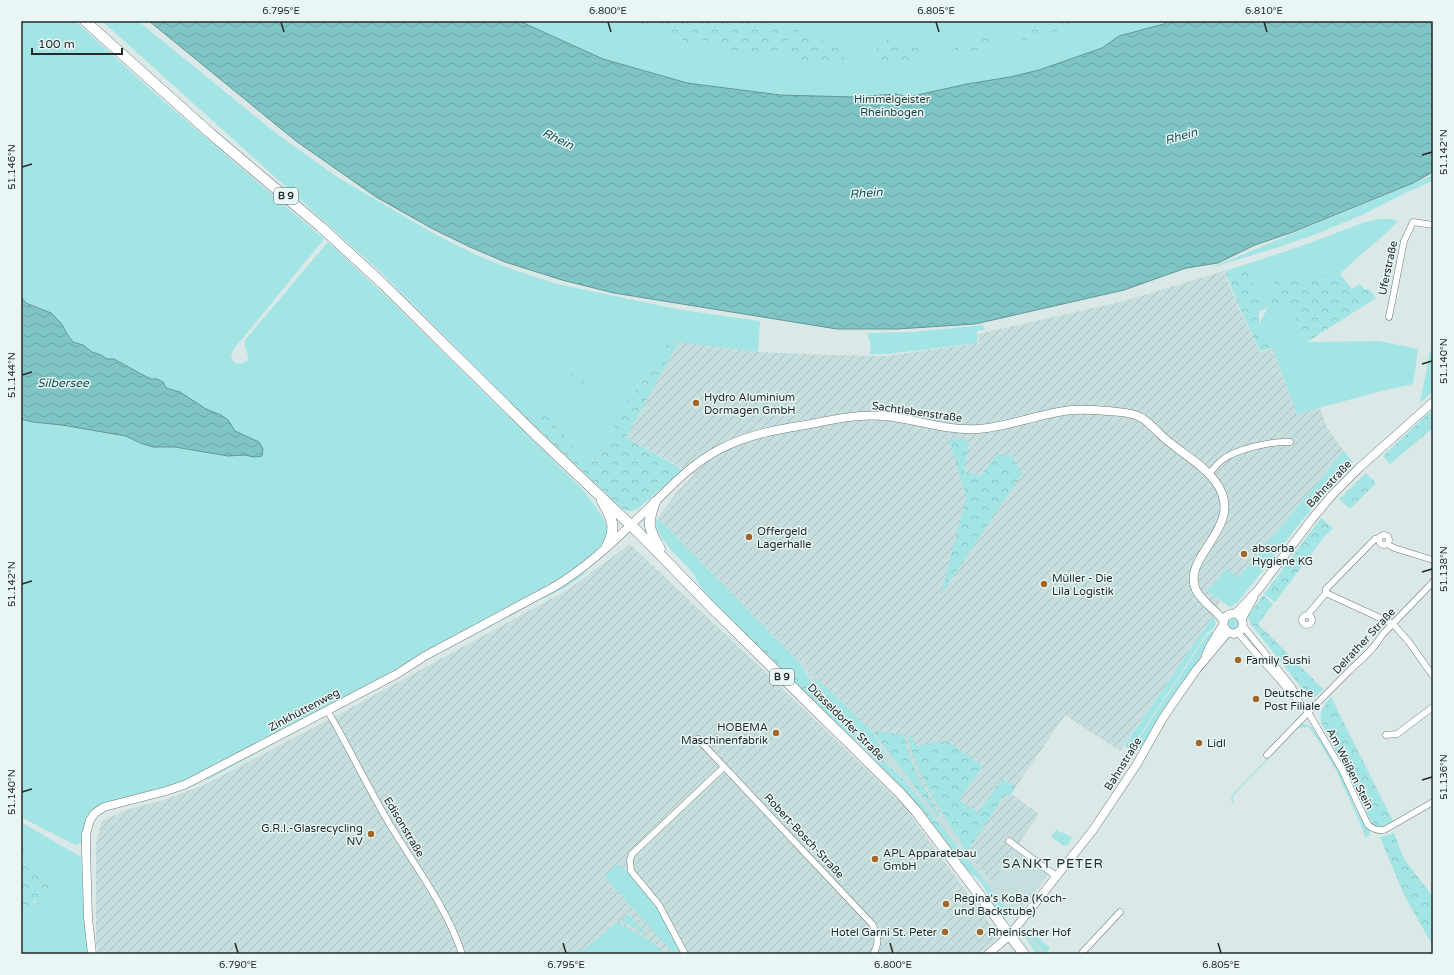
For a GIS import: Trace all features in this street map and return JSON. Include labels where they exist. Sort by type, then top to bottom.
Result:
[{"type":"main road","name":"B 9","points":[[85,21],[210,133],[286,196],[346,249],[402,302],[540,439],[599,493],[630,524]]},
{"type":"main road","points":[[599,493],[613,525],[613,532],[607,546]]},
{"type":"main road","points":[[655,502],[649,516],[649,526],[666,560]]},
{"type":"main road","name":"Düsseldorfer Straße","points":[[630,524],[712,608],[900,793],[916,811],[1024,954]]},
{"type":"street","name":"Uferstraße","points":[[1389,317],[1404,240],[1409,229],[1413,222],[1433,225]]},
{"type":"street","name":"Bahnstraße","points":[[1204,660],[1210,646],[1251,604],[1255,593],[1333,494],[1359,468],[1433,402]]},
{"type":"street","name":"Sachtlebenstraße","points":[[630,524],[655,502],[680,476],[698,462],[730,444],[762,433],[836,419],[865,416],[896,418],[933,426],[964,430],[993,428],[1070,410],[1087,409],[1126,412],[1138,415],[1145,419],[1159,434],[1209,474],[1217,483],[1221,492],[1224,511],[1217,534],[1198,563],[1194,578],[1196,589],[1204,600],[1214,605],[1233,621]]},
{"type":"street","points":[[1209,474],[1222,460],[1234,453],[1279,441],[1290,442]]},
{"type":"street","name":"Zinkhüttenweg","points":[[92,954],[88,918],[86,844],[87,829],[92,816],[104,807],[184,785],[397,674],[425,656],[557,585],[583,568],[630,524]]},
{"type":"street","points":[[1309,616],[1326,593],[1326,590],[1375,539],[1379,538],[1380,544],[1387,544],[1394,548],[1433,560]]},
{"type":"street","name":"Delrather Straße","points":[[1267,755],[1350,670],[1359,663],[1393,624],[1433,582]]},
{"type":"street","points":[[1326,593],[1393,624],[1409,642],[1433,676]]},
{"type":"street","name":"Bahnstraße","points":[[988,954],[1010,935],[1112,802],[1137,764],[1163,718],[1204,660],[1228,632],[1234,634],[1233,621]]},
{"type":"street","name":"Am Weißen Stein","points":[[1233,621],[1308,712],[1342,770],[1368,825],[1378,831],[1390,828],[1433,802]]},
{"type":"street","points":[[1386,735],[1397,734],[1433,707]]},
{"type":"street","name":"Edisonstraße","points":[[327,710],[389,822],[437,900],[449,923],[462,954]]},
{"type":"street","name":"Robert-Bosch-Straße","points":[[698,739],[872,924],[878,940],[873,954]]},
{"type":"street","points":[[685,954],[659,905],[631,871],[630,860],[632,854],[724,767]]},
{"type":"street","points":[[1009,841],[1056,876]]},
{"type":"street","points":[[1081,954],[1120,912]]},
{"type":"shaded area","points":[[1224,271],[1239,309],[1260,352],[1272,349],[1297,414],[1320,408],[1327,428],[1344,451],[1238,579],[1208,591],[1220,601],[1213,616],[1120,751],[1065,715],[1011,794],[1039,814],[991,883],[967,852],[945,816],[941,818],[940,816],[938,817],[874,733],[812,673],[810,674],[802,660],[799,662],[658,518],[676,493],[694,475],[626,437],[679,342],[758,352],[886,356],[979,343],[978,334],[1124,301]]},
{"type":"shaded area","points":[[630,544],[904,806],[998,935],[996,939],[979,954],[99,954],[96,945],[96,843],[102,821],[126,810],[167,799],[204,785],[345,711],[569,589]]},
{"type":"shaded area","points":[[802,660],[810,674],[812,673],[816,676],[813,679],[836,709],[886,757],[877,737],[938,817],[945,816],[967,852],[990,883],[1017,845],[1052,870],[1021,911],[1012,915],[1009,912],[903,779],[879,757],[822,699],[799,662]]},
{"type":"shaded area","points":[[1028,932],[1046,954],[1042,954],[1026,934]]},
{"type":"green space","points":[[741,20],[788,29],[788,36],[784,49],[756,55],[724,49],[715,42],[698,40],[687,42],[634,21],[718,21],[729,23]]},
{"type":"green space","points":[[21,21],[75,21],[169,106],[324,239],[233,350],[231,357],[233,361],[240,364],[248,360],[245,340],[328,242],[390,300],[584,491],[600,513],[607,526],[610,527],[606,540],[601,546],[568,576],[548,584],[535,594],[237,755],[175,785],[118,799],[86,820],[83,828],[81,843],[75,845],[21,817],[21,419],[126,436],[140,443],[153,447],[175,447],[228,456],[244,455],[255,457],[263,449],[259,442],[235,431],[228,420],[221,415],[206,409],[180,392],[166,388],[163,382],[157,379],[151,379],[115,359],[107,359],[92,352],[83,345],[73,342],[61,323],[39,307],[26,303],[21,297]]},
{"type":"green space","points":[[102,21],[138,21],[277,134],[339,178],[431,232],[470,252],[503,266],[557,284],[682,310],[760,321],[758,352],[668,341],[652,370],[627,400],[597,461],[584,457],[546,415],[537,414],[529,408],[514,406],[386,277]]},
{"type":"green space","name":"Himmelgeister Rheinbogen","points":[[358,21],[1405,21],[1076,168]]},
{"type":"green space","points":[[1063,21],[1073,21],[1074,25],[1041,37],[1013,43],[1011,39],[1019,35],[1020,30],[1031,26],[1051,25]]},
{"type":"green space","points":[[793,30],[798,30],[827,42],[834,41],[840,43],[845,51],[843,61],[827,62],[795,59],[789,52]]},
{"type":"green space","points":[[1003,32],[1002,39],[999,41],[962,54],[950,54],[953,49],[979,41],[994,33]]},
{"type":"green space","points":[[893,38],[905,44],[922,47],[917,58],[906,62],[896,63],[875,59],[880,42]]},
{"type":"green space","points":[[1433,175],[1433,181],[1405,193],[1362,215],[1285,245],[1208,269]]},
{"type":"green space","points":[[1380,219],[1393,219],[1397,222],[1340,274],[1275,276],[1272,293],[1262,294],[1251,279],[1225,271],[1299,247],[1365,222]]},
{"type":"green space","points":[[1225,271],[1248,272],[1252,275],[1251,279],[1262,294],[1272,293],[1275,276],[1340,274],[1352,289],[1360,284],[1364,289],[1369,289],[1376,298],[1307,342],[1288,300],[1259,311],[1259,324],[1272,348],[1260,351],[1240,309]]},
{"type":"green space","points":[[1288,300],[1307,342],[1379,341],[1418,349],[1413,384],[1381,391],[1297,414],[1272,348],[1259,324],[1268,307]]},
{"type":"green space","points":[[983,325],[985,330],[977,331],[978,343],[888,354],[870,354],[871,345],[867,333],[914,332]]},
{"type":"green space","points":[[668,341],[679,342],[626,437],[683,470],[640,507],[632,511],[628,511],[619,505],[514,406],[520,404],[546,415],[584,457],[597,461],[627,400],[652,370]]},
{"type":"green space","points":[[1430,351],[1433,352],[1433,391],[1420,403]]},
{"type":"green space","points":[[572,373],[579,376],[585,382],[585,386],[581,388],[569,379],[569,376]]},
{"type":"green space","points":[[1433,409],[1433,428],[1390,464],[1383,456]]},
{"type":"green space","points":[[949,439],[969,440],[964,472],[981,476],[997,454],[1013,457],[1022,474],[941,595],[966,497]]},
{"type":"green space","points":[[1344,451],[1353,462],[1304,518],[1237,603],[1230,607],[1207,591],[1227,569],[1238,578]]},
{"type":"green space","points":[[1366,473],[1376,483],[1350,509],[1339,499]]},
{"type":"green space","points":[[658,518],[799,662],[818,694],[784,665],[723,606],[720,610],[710,600],[695,578],[696,577],[666,544],[657,529],[656,522]]},
{"type":"green space","points":[[1321,518],[1333,528],[1324,537],[1275,602],[1264,594]]},
{"type":"green space","points":[[589,571],[564,588],[542,599],[564,584]]},
{"type":"green space","points":[[1263,595],[1273,604],[1258,624],[1323,689],[1316,696],[1310,699],[1250,623],[1248,616]]},
{"type":"green space","points":[[724,606],[784,665],[818,694],[879,757],[903,779],[941,826],[936,829],[899,786],[856,740],[851,739],[720,610]]},
{"type":"green space","points":[[518,612],[467,639],[467,638]]},
{"type":"green space","points":[[1213,616],[1216,623],[1214,628],[1207,633],[1137,740],[1134,752],[1124,746]]},
{"type":"green space","points":[[1233,618],[1237,620],[1239,624],[1237,628],[1233,630],[1229,628],[1227,624],[1229,620]]},
{"type":"green space","points":[[1213,630],[1212,632],[1216,632],[1141,748],[1137,746],[1140,737],[1205,638]]},
{"type":"green space","points":[[815,677],[874,733],[886,758],[866,740],[838,710],[813,679]]},
{"type":"green space","points":[[1331,697],[1394,823],[1381,828],[1373,825],[1321,722],[1321,712]]},
{"type":"green space","points":[[1301,723],[1311,726],[1333,759],[1362,821],[1371,831],[1368,837],[1365,837],[1337,772],[1310,728],[1307,727],[1298,728],[1233,796],[1233,803],[1231,801],[1232,795]]},
{"type":"green space","points":[[307,726],[207,780],[206,779],[295,731]]},
{"type":"green space","points":[[876,731],[904,735],[910,757],[918,777],[940,816],[938,817],[874,733]]},
{"type":"green space","points":[[908,736],[912,736],[916,746],[947,741],[983,766],[959,800],[978,813],[1002,779],[1016,787],[1011,794],[1004,796],[967,852],[941,811],[925,782],[912,752]]},
{"type":"green space","points":[[21,822],[81,857],[84,916],[88,954],[21,954],[21,912],[27,916],[33,910],[32,905],[50,888],[21,843]]},
{"type":"green space","points":[[941,826],[1009,912],[1004,915],[1005,920],[992,903],[983,885],[968,871],[936,829]]},
{"type":"green space","points":[[1056,830],[1072,838],[1067,846],[1064,846],[1051,837]]},
{"type":"green space","points":[[1394,833],[1404,859],[1433,897],[1433,946],[1404,895],[1380,837]]},
{"type":"green space","points":[[21,843],[50,888],[49,894],[45,898],[34,901],[32,905],[32,914],[27,916],[21,912]]},
{"type":"green space","points":[[618,864],[630,875],[658,907],[682,954],[674,954],[604,876]]},
{"type":"green space","points":[[628,915],[650,937],[621,920]]},
{"type":"green space","points":[[618,922],[654,944],[666,954],[568,954],[567,951],[582,951]]},
{"type":"green space","points":[[1029,930],[1050,948],[1046,954],[1028,932]]},
{"type":"green space","points":[[1026,934],[1042,954],[1037,954],[1024,936]]},
{"type":"water","name":"Rhein","points":[[149,21],[519,21],[603,59],[687,83],[780,95],[854,97],[896,94],[908,97],[1039,70],[1102,48],[1119,36],[1164,24],[1169,21],[1433,21],[1433,172],[1413,183],[1293,232],[1255,245],[1218,263],[1186,268],[1124,290],[975,324],[897,329],[837,329],[614,293],[562,280],[505,262],[470,247],[433,229],[376,197],[296,141]]},
{"type":"water","name":"Silbersee","points":[[21,297],[26,303],[51,313],[61,323],[73,342],[83,345],[92,352],[107,359],[114,359],[151,379],[157,379],[163,382],[166,388],[180,392],[206,409],[221,415],[228,420],[235,431],[259,442],[263,449],[262,456],[228,456],[175,447],[153,447],[140,443],[126,436],[21,419]]},
{"type":"place","name":"Hydro Aluminium Dormagen GmbH","points":[[696,403]]},
{"type":"place","name":"Offergeld Lagerhalle","points":[[749,537]]},
{"type":"place","name":"absorba Hygiene KG","points":[[1244,554]]},
{"type":"place","name":"Müller - Die Lila Logistik","points":[[1044,584]]},
{"type":"place","name":"Family Sushi","points":[[1238,660]]},
{"type":"place","name":"Deutsche Post Filiale","points":[[1256,699]]},
{"type":"place","name":"HOBEMA Maschinenfabrik","points":[[776,733]]},
{"type":"place","name":"Lidl","points":[[1199,743]]},
{"type":"place","name":"G.R.I.-Glasrecycling NV","points":[[371,834]]},
{"type":"place","name":"APL Apparatebau GmbH","points":[[875,859]]},
{"type":"place","name":"Regina's KoBa (Koch- und Backstube)","points":[[946,904]]},
{"type":"place","name":"Hotel Garni St. Peter","points":[[945,932]]},
{"type":"place","name":"Rheinischer Hof","points":[[980,932]]},
{"type":"district","name":"SANKT PETER","points":[[1053,864]]}]
